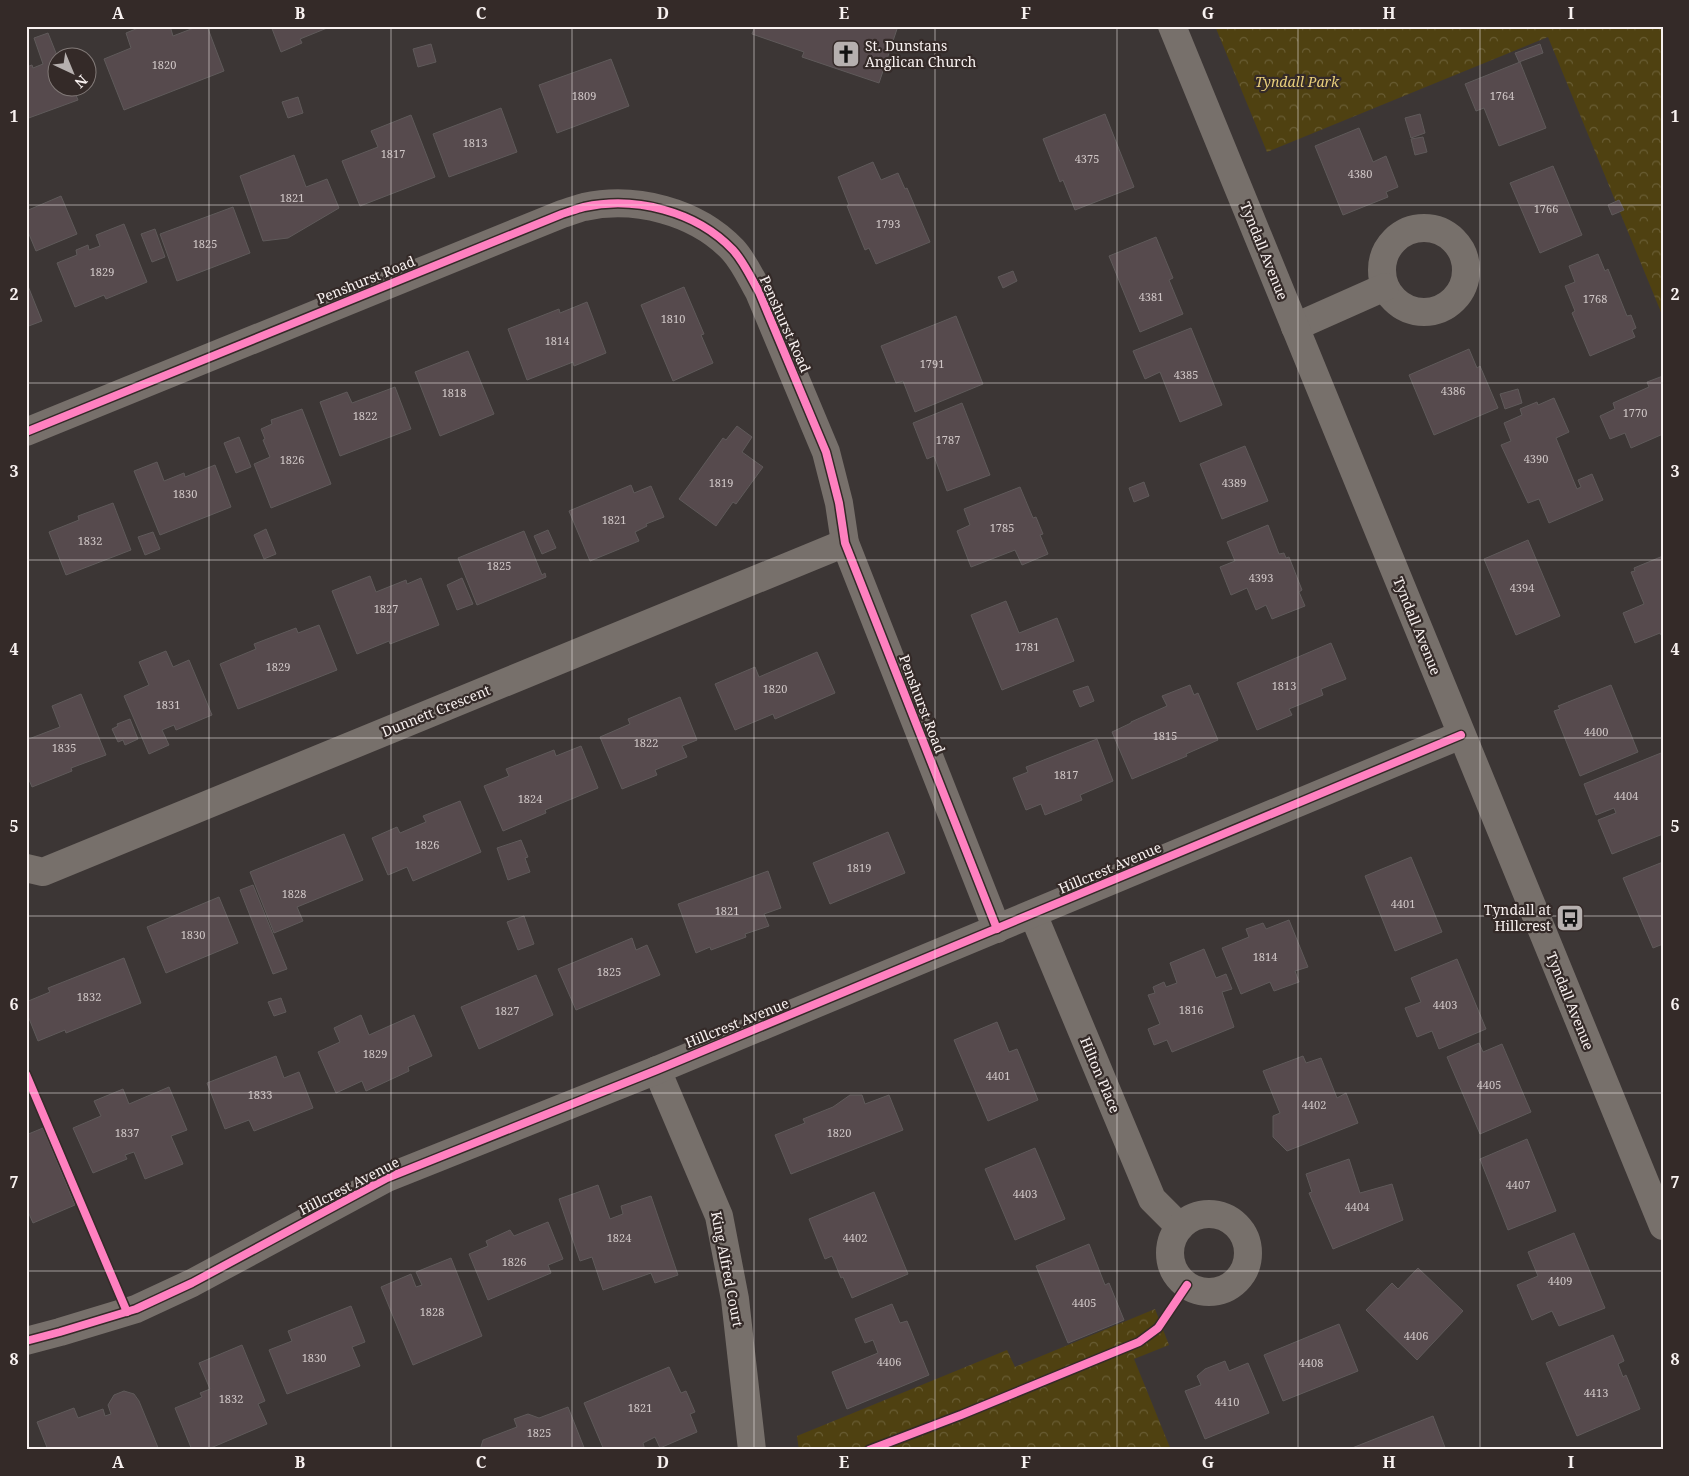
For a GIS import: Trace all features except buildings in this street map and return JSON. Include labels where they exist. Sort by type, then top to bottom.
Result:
[{"type":"street","name":"Tyndall Avenue","points":[[1172,26],[1663,1226]]},
{"type":"street","name":"Penshurst Road","points":[[26,432],[583,207],[606,204],[650,206],[672,212],[694,222],[714,234],[733,250],[759,292],[826,452],[839,503],[845,543],[997,929]]},
{"type":"street","points":[[1295,327],[1385,287]]},
{"type":"street","name":"Dunnett Crescent","points":[[26,868],[43,872],[845,543]]},
{"type":"street","name":"Hillcrest Avenue","points":[[26,1341],[136,1309],[192,1283],[387,1178],[657,1070],[1461,735]]},
{"type":"street","name":"Hilton Place","points":[[1033,914],[1152,1198],[1180,1227]]},
{"type":"street","name":"King Alfred Court","points":[[657,1070],[718,1216],[735,1299],[752,1450]]},
{"type":"green space","name":"Tyndall Park","points":[[1215,26],[1663,26],[1663,317],[1548,37],[1267,152]]},
{"type":"green space","points":[[1155,1309],[1169,1345],[1134,1359],[1171,1450],[799,1450],[797,1436],[1007,1350],[1015,1367]]},
{"type":"cycle path","points":[[26,432],[562,214],[584,207],[604,204],[644,205],[683,216],[701,225],[733,250],[759,292],[826,452],[839,503],[845,543],[997,929]]},
{"type":"cycle path","points":[[26,1341],[136,1309],[192,1283],[387,1178],[657,1070],[1461,735]]},
{"type":"cycle path","points":[[26,1074],[127,1312]]},
{"type":"cycle path","points":[[869,1450],[961,1415],[1139,1342],[1158,1328],[1187,1285]]},
{"type":"place","name":"St. Dunstans Anglican Church","points":[[846,54]]},
{"type":"place","name":"Tyndall at Hillcrest","points":[[1570,918]]}]
